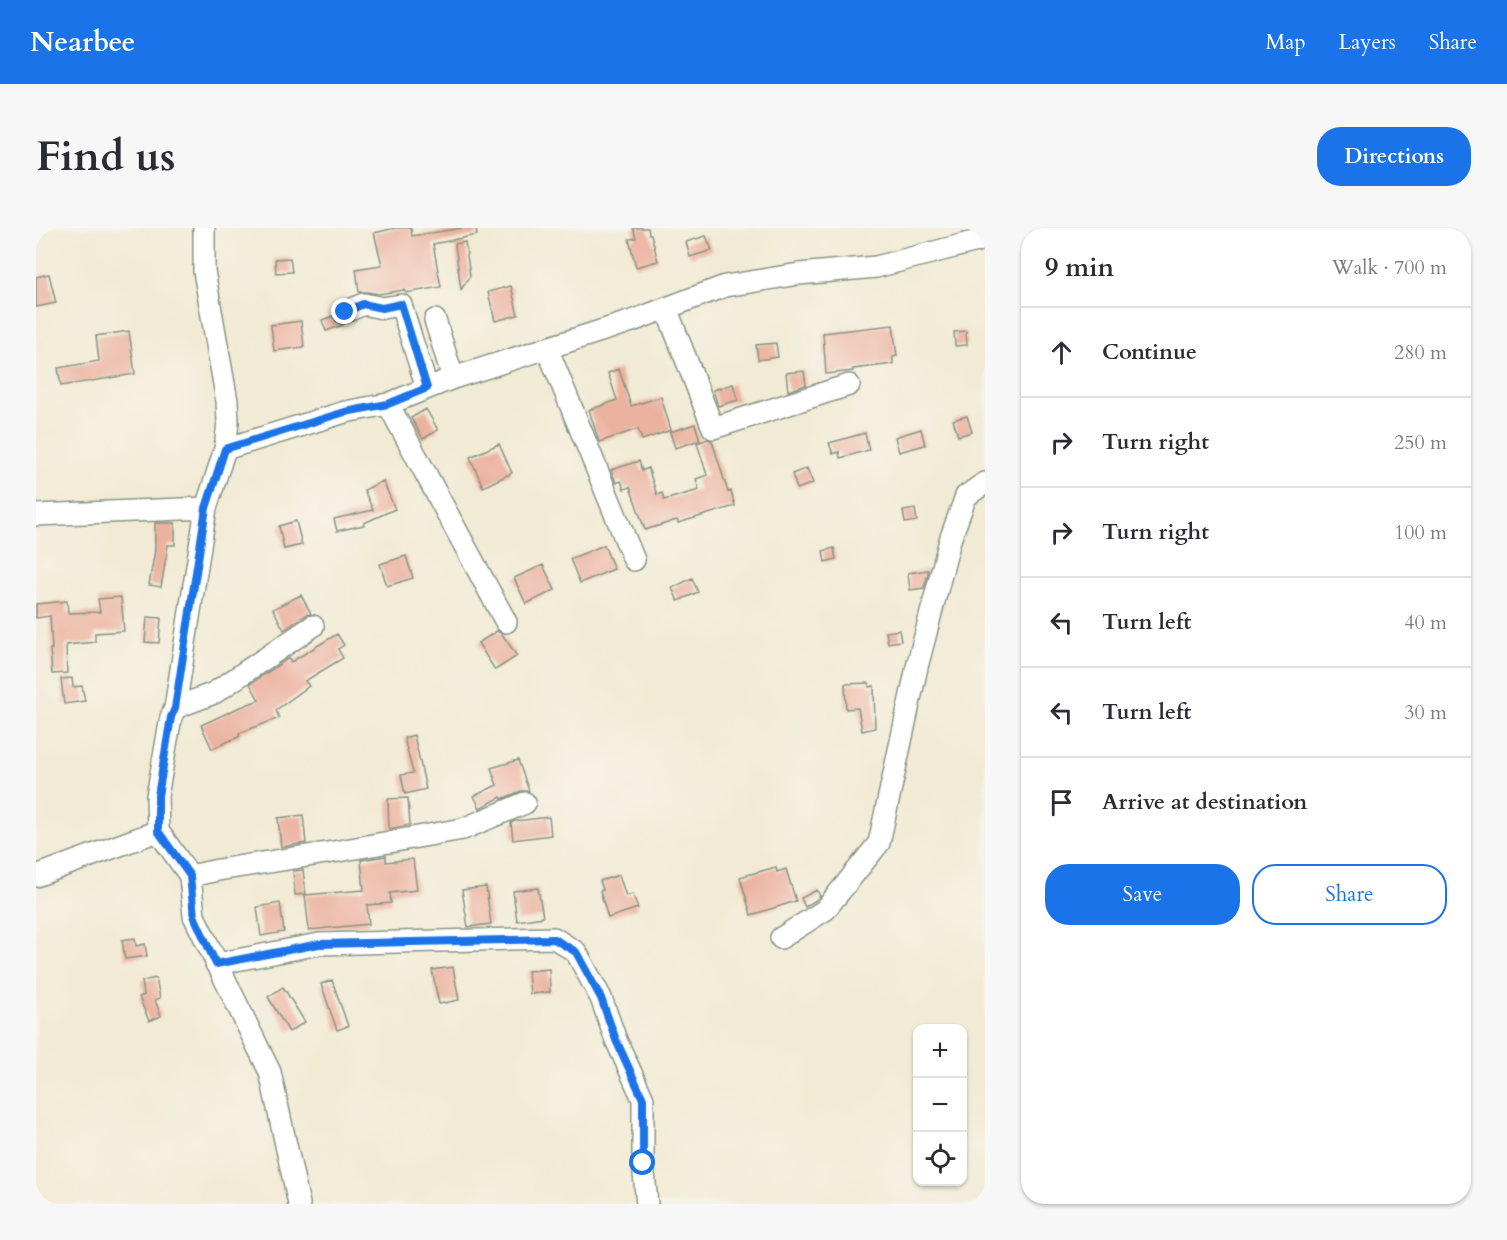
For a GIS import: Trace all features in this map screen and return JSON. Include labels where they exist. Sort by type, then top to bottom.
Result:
[{"type":"street","points":[[204,228],[204,271],[227,401],[228,422],[225,449],[206,508],[175,708],[171,717],[158,796],[158,831],[190,876],[194,916],[270,1072],[299,1204]]},
{"type":"street","points":[[225,449],[345,412],[388,404],[453,378],[632,321],[725,286],[799,273],[876,267],[985,238]]},
{"type":"street","points":[[345,312],[363,304],[382,308],[401,304],[427,388]]},
{"type":"street","points":[[666,308],[713,428],[849,385]]},
{"type":"street","points":[[435,320],[453,378]]},
{"type":"street","points":[[547,348],[634,560]]},
{"type":"street","points":[[388,404],[506,622]]},
{"type":"street","points":[[781,938],[825,910],[879,843],[917,666],[950,540],[966,496],[985,483]]},
{"type":"street","points":[[36,515],[206,508]]},
{"type":"street","points":[[175,708],[214,693],[313,626]]},
{"type":"street","points":[[190,876],[463,828],[525,803]]},
{"type":"street","points":[[36,876],[158,831]]},
{"type":"street","points":[[216,964],[319,944],[554,939],[576,952],[601,998],[616,1040],[643,1099],[643,1163],[646,1204]]},
{"type":"building","points":[[395,228],[411,228],[412,236],[476,228],[477,235],[433,244],[441,287],[406,293],[404,290],[379,294],[359,292],[356,269],[382,265],[374,233]]},
{"type":"building","points":[[633,228],[648,228],[658,261],[636,267],[629,239],[636,238]]},
{"type":"building","points":[[706,236],[712,250],[690,257],[686,242]]},
{"type":"building","points":[[465,242],[470,276],[461,290],[455,244]]},
{"type":"building","points":[[290,258],[292,272],[276,273],[275,259]]},
{"type":"building","points":[[49,274],[56,303],[36,307],[36,277]]},
{"type":"building","points":[[511,286],[518,315],[495,321],[488,292]]},
{"type":"building","points":[[333,316],[343,325],[326,331],[322,320]]},
{"type":"building","points":[[301,321],[304,347],[274,351],[271,325]]},
{"type":"building","points":[[893,325],[897,356],[893,357],[893,364],[826,374],[823,333]]},
{"type":"building","points":[[129,331],[135,374],[61,386],[58,368],[99,361],[96,336]]},
{"type":"building","points":[[966,331],[967,345],[955,346],[954,332]]},
{"type":"building","points":[[776,343],[778,357],[758,360],[756,345]]},
{"type":"building","points":[[619,369],[631,406],[661,397],[671,430],[642,440],[638,429],[599,442],[589,410],[617,400],[608,373]]},
{"type":"building","points":[[804,371],[806,385],[788,391],[786,373]]},
{"type":"building","points":[[733,384],[738,400],[718,406],[713,390]]},
{"type":"building","points":[[426,409],[438,430],[423,439],[411,418]]},
{"type":"building","points":[[967,416],[972,432],[958,436],[953,420]]},
{"type":"building","points":[[695,424],[700,440],[675,448],[670,432]]},
{"type":"building","points":[[921,429],[925,445],[899,452],[895,437]]},
{"type":"building","points":[[865,433],[869,450],[840,458],[839,452],[833,454],[829,443]]},
{"type":"building","points":[[708,439],[712,441],[728,492],[731,491],[735,506],[645,530],[630,487],[624,489],[621,481],[616,483],[611,470],[639,461],[642,471],[648,468],[657,495],[662,493],[664,500],[699,490],[696,479],[707,475],[697,443]]},
{"type":"building","points":[[499,444],[512,473],[483,487],[470,457]]},
{"type":"building","points":[[807,468],[813,483],[797,489],[792,474]]},
{"type":"building","points":[[383,481],[395,509],[364,525],[337,531],[334,519],[373,510],[364,490]]},
{"type":"building","points":[[915,509],[917,521],[905,523],[903,511]]},
{"type":"building","points":[[296,521],[302,545],[284,549],[279,526]]},
{"type":"building","points":[[155,523],[175,523],[175,545],[168,545],[161,587],[149,585],[155,550]]},
{"type":"building","points":[[604,545],[614,569],[580,583],[570,559]]},
{"type":"building","points":[[834,548],[836,559],[825,562],[823,551]]},
{"type":"building","points":[[406,556],[413,578],[387,586],[380,564]]},
{"type":"building","points":[[543,565],[555,590],[526,604],[514,578]]},
{"type":"building","points":[[928,570],[924,588],[910,590],[908,573]]},
{"type":"building","points":[[692,578],[698,592],[678,601],[672,588]]},
{"type":"building","points":[[301,595],[311,614],[284,630],[273,609]]},
{"type":"building","points":[[121,597],[124,631],[95,633],[95,642],[66,645],[67,673],[52,674],[50,616],[36,618],[36,604],[67,601],[68,613],[100,612],[98,599]]},
{"type":"building","points":[[147,617],[161,618],[159,643],[145,642]]},
{"type":"building","points":[[899,630],[901,641],[888,643],[886,632]]},
{"type":"building","points":[[497,631],[502,634],[517,656],[495,670],[478,643]]},
{"type":"building","points":[[337,634],[344,645],[338,649],[343,658],[305,681],[309,686],[276,710],[279,718],[239,733],[240,736],[212,749],[201,725],[259,700],[250,684],[289,658],[291,662]]},
{"type":"building","points":[[72,678],[73,687],[82,686],[85,701],[64,704],[61,679]]},
{"type":"building","points":[[869,683],[869,687],[874,686],[875,728],[862,731],[858,708],[846,709],[845,684]]},
{"type":"building","points":[[414,735],[426,789],[405,794],[401,775],[413,773],[404,738]]},
{"type":"building","points":[[518,760],[529,791],[521,791],[502,799],[501,797],[480,808],[474,796],[497,785],[491,768]]},
{"type":"building","points":[[408,798],[410,825],[389,829],[388,799]]},
{"type":"building","points":[[303,815],[306,843],[281,847],[278,818]]},
{"type":"building","points":[[549,817],[551,835],[513,840],[511,823]]},
{"type":"building","points":[[386,856],[386,862],[413,859],[417,890],[390,893],[391,903],[367,905],[369,924],[309,930],[305,895],[364,890],[361,860]]},
{"type":"building","points":[[776,867],[777,872],[786,869],[796,901],[751,915],[740,877]]},
{"type":"building","points":[[303,870],[306,894],[295,895],[293,871]]},
{"type":"building","points":[[619,875],[626,896],[633,894],[638,908],[608,918],[600,891],[603,890],[600,881]]},
{"type":"building","points":[[486,887],[491,924],[468,927],[462,890]]},
{"type":"building","points":[[538,888],[543,917],[517,921],[513,891]]},
{"type":"building","points":[[817,890],[820,896],[805,907],[801,898]]},
{"type":"building","points":[[280,903],[284,932],[261,936],[257,907]]},
{"type":"building","points":[[135,938],[136,946],[145,944],[147,956],[125,959],[122,940]]},
{"type":"building","points":[[453,967],[459,1000],[439,1004],[432,970]]},
{"type":"building","points":[[549,969],[550,992],[530,994],[528,971]]},
{"type":"building","points":[[156,978],[160,998],[155,1000],[161,1016],[149,1021],[139,997],[144,995],[142,981]]},
{"type":"building","points":[[332,980],[348,1026],[337,1030],[321,984]]},
{"type":"building","points":[[283,987],[305,1022],[289,1032],[268,997]]},
{"type":"route","points":[[345,312],[363,304],[382,308],[401,304],[427,388],[388,404],[345,412],[225,449],[206,508],[175,708],[171,717],[158,796],[158,831],[190,876],[194,916],[216,964],[319,944],[554,939],[576,952],[601,998],[616,1040],[643,1099],[643,1163]]}]
